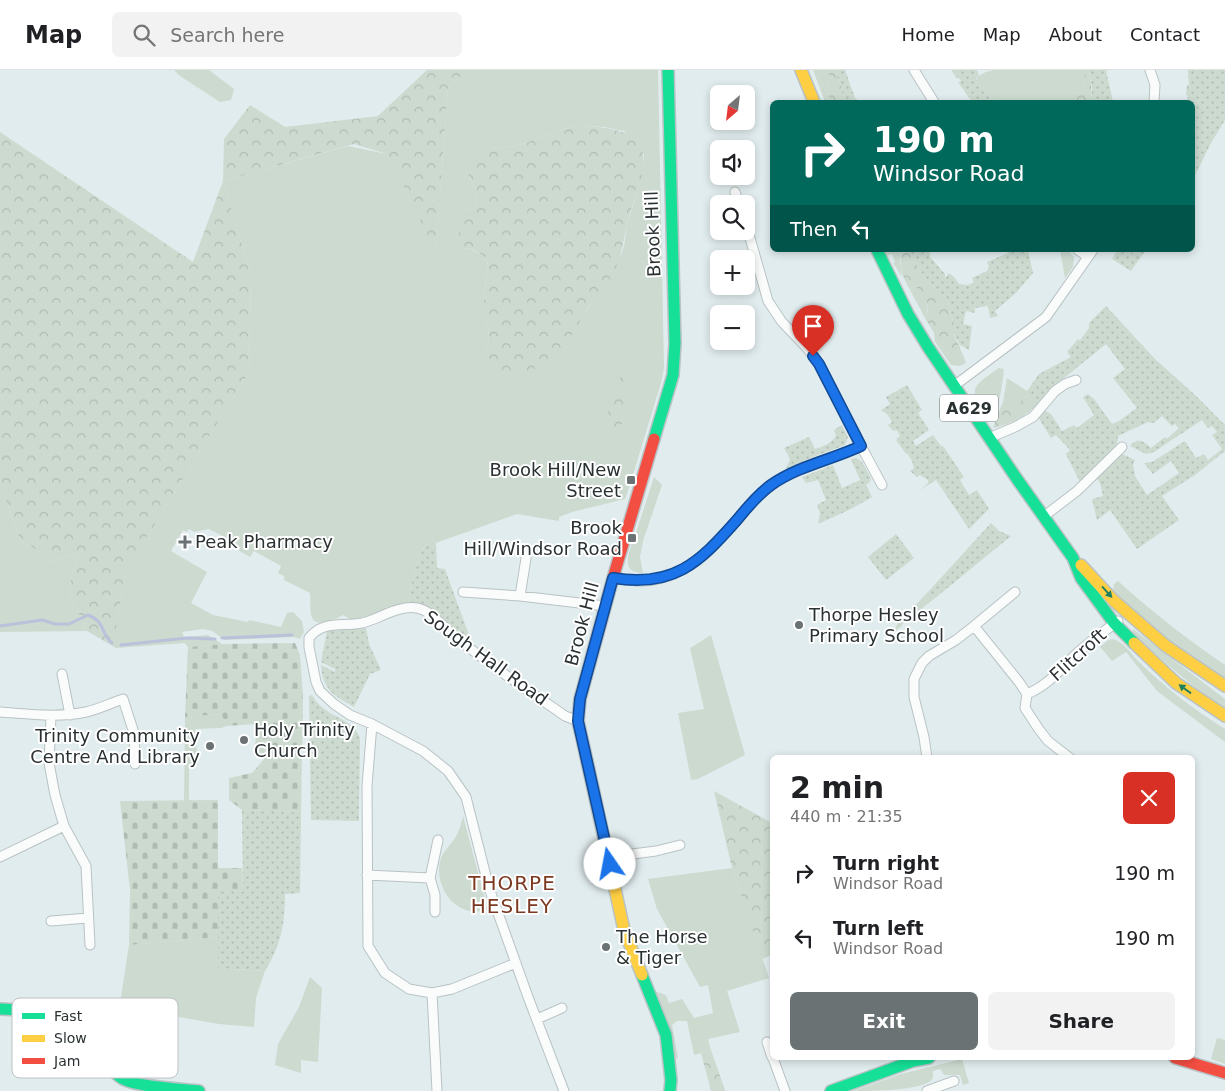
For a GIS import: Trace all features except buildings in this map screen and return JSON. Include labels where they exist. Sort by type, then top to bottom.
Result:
[{"type":"main road","name":"Brook Hill","points":[[668,70],[669,187],[674,343],[673,375],[605,606],[580,699],[578,721],[624,930],[666,1035],[671,1080],[670,1091]]},
{"type":"main road","points":[[801,70],[813,100]]},
{"type":"main road","name":"A629","points":[[878,252],[908,314],[1042,517],[1072,558],[1081,578],[1114,623],[1176,683],[1225,716]]},
{"type":"main road","name":"A629","points":[[1072,558],[1087,570],[1128,613],[1166,646],[1225,686]]},
{"type":"main road","points":[[831,1091],[919,1060]]},
{"type":"main road","points":[[1182,1060],[1225,1073]]},
{"type":"main road","points":[[122,1078],[161,1088],[199,1091]]},
{"type":"street","points":[[914,70],[933,100]]},
{"type":"street","points":[[1150,70],[1154,85],[1154,100]]},
{"type":"street","points":[[751,240],[768,301],[782,322],[807,348],[819,364],[882,485]]},
{"type":"street","points":[[954,386],[1046,318],[1091,254]]},
{"type":"street","points":[[989,438],[1033,417],[1055,391],[1065,384],[1076,380]]},
{"type":"street","points":[[613,578],[640,581],[658,579],[678,572],[699,559],[754,500],[773,484],[797,471],[861,446]]},
{"type":"street","points":[[1042,517],[1077,491],[1122,447]]},
{"type":"street","points":[[520,596],[527,552]]},
{"type":"street","points":[[463,592],[520,596],[605,606]]},
{"type":"street","points":[[927,755],[914,697],[914,678],[922,663],[929,656],[956,640],[1015,592]]},
{"type":"street","name":"Sough Hall Road","points":[[372,724],[350,715],[334,704],[320,690],[316,682],[309,638],[319,628],[361,623],[405,608],[418,608],[429,614],[478,655],[565,716],[578,721]]},
{"type":"street","name":"Flitcroft","points":[[1026,694],[1046,684],[1062,671],[1075,656],[1128,613]]},
{"type":"street","points":[[974,626],[1019,682],[1026,694],[1026,708],[1038,728],[1048,741],[1066,755]]},
{"type":"street","points":[[62,674],[70,715]]},
{"type":"street","points":[[0,712],[51,716],[70,715],[88,712],[123,699],[134,733],[136,764]]},
{"type":"street","points":[[51,716],[50,764],[55,795],[64,826],[86,866],[90,945]]},
{"type":"street","points":[[516,962],[452,989],[432,993],[409,989],[385,973],[368,946],[367,786],[372,724],[423,751],[448,771],[466,797],[489,888],[564,1091]]},
{"type":"street","points":[[0,857],[64,826]]},
{"type":"street","points":[[434,912],[435,895],[430,878],[438,840]]},
{"type":"street","points":[[608,857],[656,851],[680,845]]},
{"type":"street","points":[[367,875],[430,878]]},
{"type":"street","points":[[51,921],[88,918]]},
{"type":"street","points":[[432,993],[437,1091]]},
{"type":"street","points":[[538,1019],[562,1008]]},
{"type":"street","points":[[767,1042],[770,1050]]},
{"type":"street","points":[[774,1060],[785,1091]]},
{"type":"street","points":[[927,1091],[954,1081]]},
{"type":"green space","points":[[174,70],[209,70],[234,89],[231,100],[220,102]]},
{"type":"green space","points":[[427,70],[468,70],[448,87],[436,252],[387,154],[354,144],[223,181],[224,139],[250,105],[285,127],[378,116]]},
{"type":"green space","points":[[468,70],[658,70],[664,368],[632,478],[629,478],[628,484],[630,485],[625,499],[572,512],[559,517],[559,521],[517,514],[436,543],[425,545],[414,573],[408,603],[356,619],[350,619],[343,615],[319,623],[312,618],[310,593],[284,580],[284,576],[278,573],[281,566],[254,551],[250,557],[229,545],[230,540],[209,529],[194,532],[189,529],[187,532],[183,530],[171,551],[207,572],[191,603],[213,615],[281,627],[287,613],[293,612],[302,621],[304,632],[300,639],[294,637],[225,640],[212,631],[203,629],[182,632],[184,637],[208,635],[222,644],[188,647],[185,643],[116,648],[116,629],[125,573],[249,372],[251,275],[223,181],[348,146],[387,154],[436,251],[448,87]],"holes":[[[583,126],[604,127],[624,131],[644,154],[641,180],[628,221],[623,251],[601,290],[555,354],[485,354],[489,340],[488,327],[484,315],[488,265],[485,257],[471,249],[463,248],[461,210],[469,209],[476,205],[477,201],[476,188],[470,179],[492,148],[517,146],[563,129]]]},
{"type":"green space","points":[[813,70],[829,70],[827,87],[829,100],[824,100]]},
{"type":"green space","points":[[829,70],[834,70],[841,86],[844,100],[829,100],[827,87]]},
{"type":"green space","points":[[834,70],[845,70],[855,98],[858,100],[844,100],[841,86]]},
{"type":"green space","points":[[952,70],[977,70],[979,75],[976,78],[976,82],[993,100],[971,100],[958,82],[961,81],[958,77],[956,78]]},
{"type":"green space","points":[[993,70],[1084,70],[1085,85],[1076,100],[993,100],[976,82],[980,75]]},
{"type":"green space","points":[[1084,70],[1089,70],[1091,100],[1076,100],[1076,99],[1085,85]]},
{"type":"green space","points":[[1089,70],[1108,70],[1106,71],[1113,100],[1091,100],[1092,88]]},
{"type":"green space","points":[[1188,70],[1225,70],[1225,120],[1195,175],[1195,100],[1187,100],[1187,85],[1189,85]]},
{"type":"green space","points":[[583,126],[612,129],[640,140],[644,164],[643,174],[630,213],[619,261],[608,282],[587,309],[573,334],[554,355],[526,374],[507,378],[499,376],[485,362],[489,340],[488,327],[484,315],[488,264],[485,257],[472,249],[463,248],[458,243],[461,210],[469,209],[476,205],[477,200],[475,187],[467,171],[470,163],[481,152],[492,148],[517,146],[563,129]]},
{"type":"green space","points":[[0,132],[193,262],[223,181],[251,275],[249,372],[125,573],[116,629],[116,648],[87,631],[69,594],[72,573],[82,551],[53,561],[20,539],[3,492],[0,491]]},
{"type":"green space","points":[[884,252],[902,252],[900,260],[902,277],[893,263],[895,262],[892,254],[886,256]]},
{"type":"green space","points":[[903,252],[909,252],[925,278],[947,299],[953,321],[953,332],[963,355],[951,355],[935,342],[934,333],[925,318],[928,309],[927,301],[916,287],[913,286],[910,290],[903,275],[901,261]]},
{"type":"green space","points":[[909,252],[930,252],[930,257],[945,274],[945,278],[949,273],[959,284],[967,285],[974,283],[972,278],[987,271],[989,267],[987,262],[1007,252],[1028,252],[1033,273],[1016,293],[995,311],[998,316],[990,318],[988,306],[975,308],[975,313],[966,311],[963,324],[972,326],[969,350],[960,345],[953,332],[953,321],[947,299],[925,278]]},
{"type":"green space","points":[[1060,252],[1070,252],[1074,257],[1073,267],[1065,278]]},
{"type":"green space","points":[[1116,252],[1145,252],[1131,271],[1112,259]]},
{"type":"green space","points":[[913,286],[925,295],[928,308],[925,318],[910,290]]},
{"type":"green space","points":[[1106,306],[1155,359],[1225,425],[1225,451],[1195,475],[1162,496],[1179,520],[1137,549],[1110,510],[1097,520],[1092,499],[1103,496],[1100,483],[1096,477],[1120,453],[1135,460],[1133,464],[1135,476],[1147,495],[1179,473],[1171,461],[1153,474],[1144,463],[1152,462],[1185,441],[1196,458],[1204,454],[1208,460],[1222,449],[1212,435],[1217,432],[1212,426],[1208,428],[1202,420],[1154,452],[1146,454],[1130,446],[1140,441],[1146,443],[1151,448],[1165,437],[1167,439],[1179,428],[1175,424],[1172,426],[1162,416],[1154,423],[1148,422],[1118,436],[1117,445],[1080,482],[1066,454],[1070,450],[1056,435],[1051,438],[1038,417],[1044,410],[1051,414],[1062,431],[1074,425],[1077,428],[1094,415],[1083,397],[1088,394],[1094,399],[1112,424],[1119,421],[1137,408],[1113,378],[1125,369],[1106,344],[1047,392],[1039,403],[1027,391],[1039,374],[1071,357],[1067,352],[1078,339],[1080,340],[1089,328],[1089,323]]},
{"type":"green space","points":[[935,342],[951,355],[963,355],[966,363],[960,366],[951,365]]},
{"type":"green space","points":[[999,368],[1004,369],[1001,390],[996,410],[989,422],[978,403],[975,391],[981,381]]},
{"type":"green space","points":[[621,376],[629,378],[623,422],[616,433],[607,428],[605,416],[613,405],[613,390]]},
{"type":"green space","points":[[1007,378],[1030,393],[1021,401],[998,414],[1003,402]]},
{"type":"green space","points":[[907,385],[922,410],[918,413],[929,430],[913,441],[916,446],[933,435],[943,446],[964,477],[960,480],[969,495],[977,490],[989,509],[969,529],[936,480],[920,490],[928,483],[928,480],[920,475],[917,477],[910,471],[914,468],[912,461],[896,440],[900,436],[897,430],[893,431],[888,425],[892,422],[888,415],[881,410],[890,404],[886,397]]},
{"type":"green space","points":[[1030,393],[1039,403],[1018,419],[993,428],[998,414],[1021,401]]},
{"type":"green space","points":[[842,425],[848,437],[845,445],[786,469],[790,459],[784,448],[809,437],[815,449],[821,447],[829,443],[836,436],[834,430]]},
{"type":"green space","points":[[856,458],[862,462],[871,478],[870,482],[866,485],[872,497],[818,524],[820,513],[817,505],[826,500],[818,480],[806,483],[802,477],[833,465],[842,488],[860,480],[851,459]]},
{"type":"green space","points":[[654,477],[662,485],[643,541],[640,557],[643,573],[636,572],[629,567],[628,558]]},
{"type":"green space","points":[[0,491],[3,492],[20,539],[53,561],[82,551],[72,573],[69,594],[87,631],[0,632]]},
{"type":"green space","points":[[991,523],[999,531],[1011,536],[934,599],[928,592]]},
{"type":"green space","points":[[896,534],[914,558],[886,580],[868,557]]},
{"type":"green space","points":[[436,543],[437,568],[445,569],[470,638],[470,644],[419,606],[408,603],[414,573],[425,545]]},
{"type":"green space","points":[[1118,581],[1170,625],[1225,665],[1225,679],[1166,638],[1138,615],[1113,590],[1114,584]]},
{"type":"green space","points":[[928,592],[934,599],[893,632],[898,623]]},
{"type":"green space","points":[[366,628],[369,644],[381,670],[370,674],[354,707],[330,691],[324,680],[321,665],[335,672],[335,669],[321,662],[327,631]]},
{"type":"green space","points":[[1133,629],[1225,699],[1225,709],[1166,663],[1133,632]]},
{"type":"green space","points":[[711,635],[745,755],[698,779],[691,780],[678,713],[704,709],[690,648]]},
{"type":"green space","points":[[1113,639],[1123,644],[1146,669],[1179,697],[1225,729],[1225,742],[1157,691],[1126,652],[1112,661],[1100,647],[1108,640]]},
{"type":"green space","points":[[295,643],[300,655],[303,696],[301,812],[242,810],[229,800],[229,778],[252,773],[265,758],[256,755],[255,724],[227,726],[221,714],[185,717],[188,647],[222,644]]},
{"type":"green space","points":[[312,695],[317,703],[351,726],[360,738],[359,821],[311,820],[309,696]]},
{"type":"green space","points":[[221,714],[227,726],[195,729],[198,765],[189,765],[189,801],[184,801],[185,717]]},
{"type":"green space","points":[[714,791],[770,822],[770,956],[762,959],[732,868]]},
{"type":"green space","points":[[218,800],[218,868],[242,868],[243,892],[218,891],[219,937],[129,945],[130,890],[120,801]]},
{"type":"green space","points":[[242,810],[301,812],[300,893],[285,894],[281,934],[275,952],[265,971],[218,968],[218,890],[243,892]]},
{"type":"green space","points":[[463,816],[488,910],[470,911],[459,907],[446,894],[440,881],[440,860],[456,836]]},
{"type":"green space","points":[[732,868],[769,978],[727,991],[740,1032],[708,1039],[711,1050],[694,1055],[687,1021],[677,1021],[672,1025],[678,1058],[673,1059],[654,991],[666,995],[669,1003],[682,999],[694,1018],[713,1013],[708,985],[700,987],[657,909],[648,879]]},
{"type":"green space","points":[[219,937],[218,968],[265,971],[256,998],[254,1027],[219,1024],[178,1017],[178,998],[121,998],[129,945]]},
{"type":"green space","points":[[310,977],[322,988],[318,1062],[301,1060],[301,1073],[275,1065],[278,1044],[299,1007]]},
{"type":"green space","points":[[1217,1038],[1225,1040],[1225,1064],[1211,1059]]},
{"type":"green space","points":[[711,1050],[725,1091],[711,1091],[701,1053]]},
{"type":"green space","points":[[962,1060],[969,1083],[963,1085],[960,1075],[944,1075],[940,1069],[933,1071],[933,1078],[920,1086],[853,1091],[901,1074]]},
{"type":"waterway","points":[[0,626],[42,620],[55,624],[69,624],[88,615],[98,621],[112,643]]},
{"type":"waterway","points":[[222,638],[292,635]]},
{"type":"waterway","points":[[121,645],[187,638],[215,639]]},
{"type":"traffic: fast","points":[[654,439],[673,375],[675,343],[668,70]]},
{"type":"traffic: fast","points":[[878,252],[908,314],[928,347],[1073,558],[1081,578],[1114,623],[1134,643]]},
{"type":"traffic: fast","points":[[642,975],[666,1035],[671,1080],[670,1091]]},
{"type":"traffic: fast","points":[[0,1009],[12,1009]]},
{"type":"traffic: fast","points":[[831,1091],[918,1060]]},
{"type":"traffic: fast","points":[[122,1078],[149,1086],[199,1091]]},
{"type":"traffic: slow","points":[[801,70],[813,100]]},
{"type":"traffic: slow","points":[[1081,565],[1113,600],[1166,646],[1225,686]]},
{"type":"traffic: slow","points":[[1134,643],[1176,683],[1225,716]]},
{"type":"traffic: slow","points":[[587,761],[624,930],[642,975]]},
{"type":"traffic: jam","points":[[587,761],[578,721],[580,699],[654,439]]},
{"type":"traffic: jam","points":[[1182,1060],[1225,1073]]},
{"type":"place","name":"Brook Hill/New Street","points":[[631,480]]},
{"type":"place","name":"Brook Hill/Windsor Road","points":[[632,538]]},
{"type":"place","name":"Peak Pharmacy","points":[[185,542]]},
{"type":"place","name":"Thorpe Hesley Primary School","points":[[799,625]]},
{"type":"place","name":"Holy Trinity Church","points":[[244,740]]},
{"type":"place","name":"Trinity Community Centre And Library","points":[[210,746]]},
{"type":"place","name":"The Horse & Tiger","points":[[606,947]]},
{"type":"district","name":"THORPE HESLEY","points":[[512,894]]},
{"type":"route","points":[[610,864],[578,721],[580,699],[613,578],[640,581],[658,579],[678,572],[699,559],[754,500],[773,484],[808,466],[861,446],[819,364],[813,356]]}]
